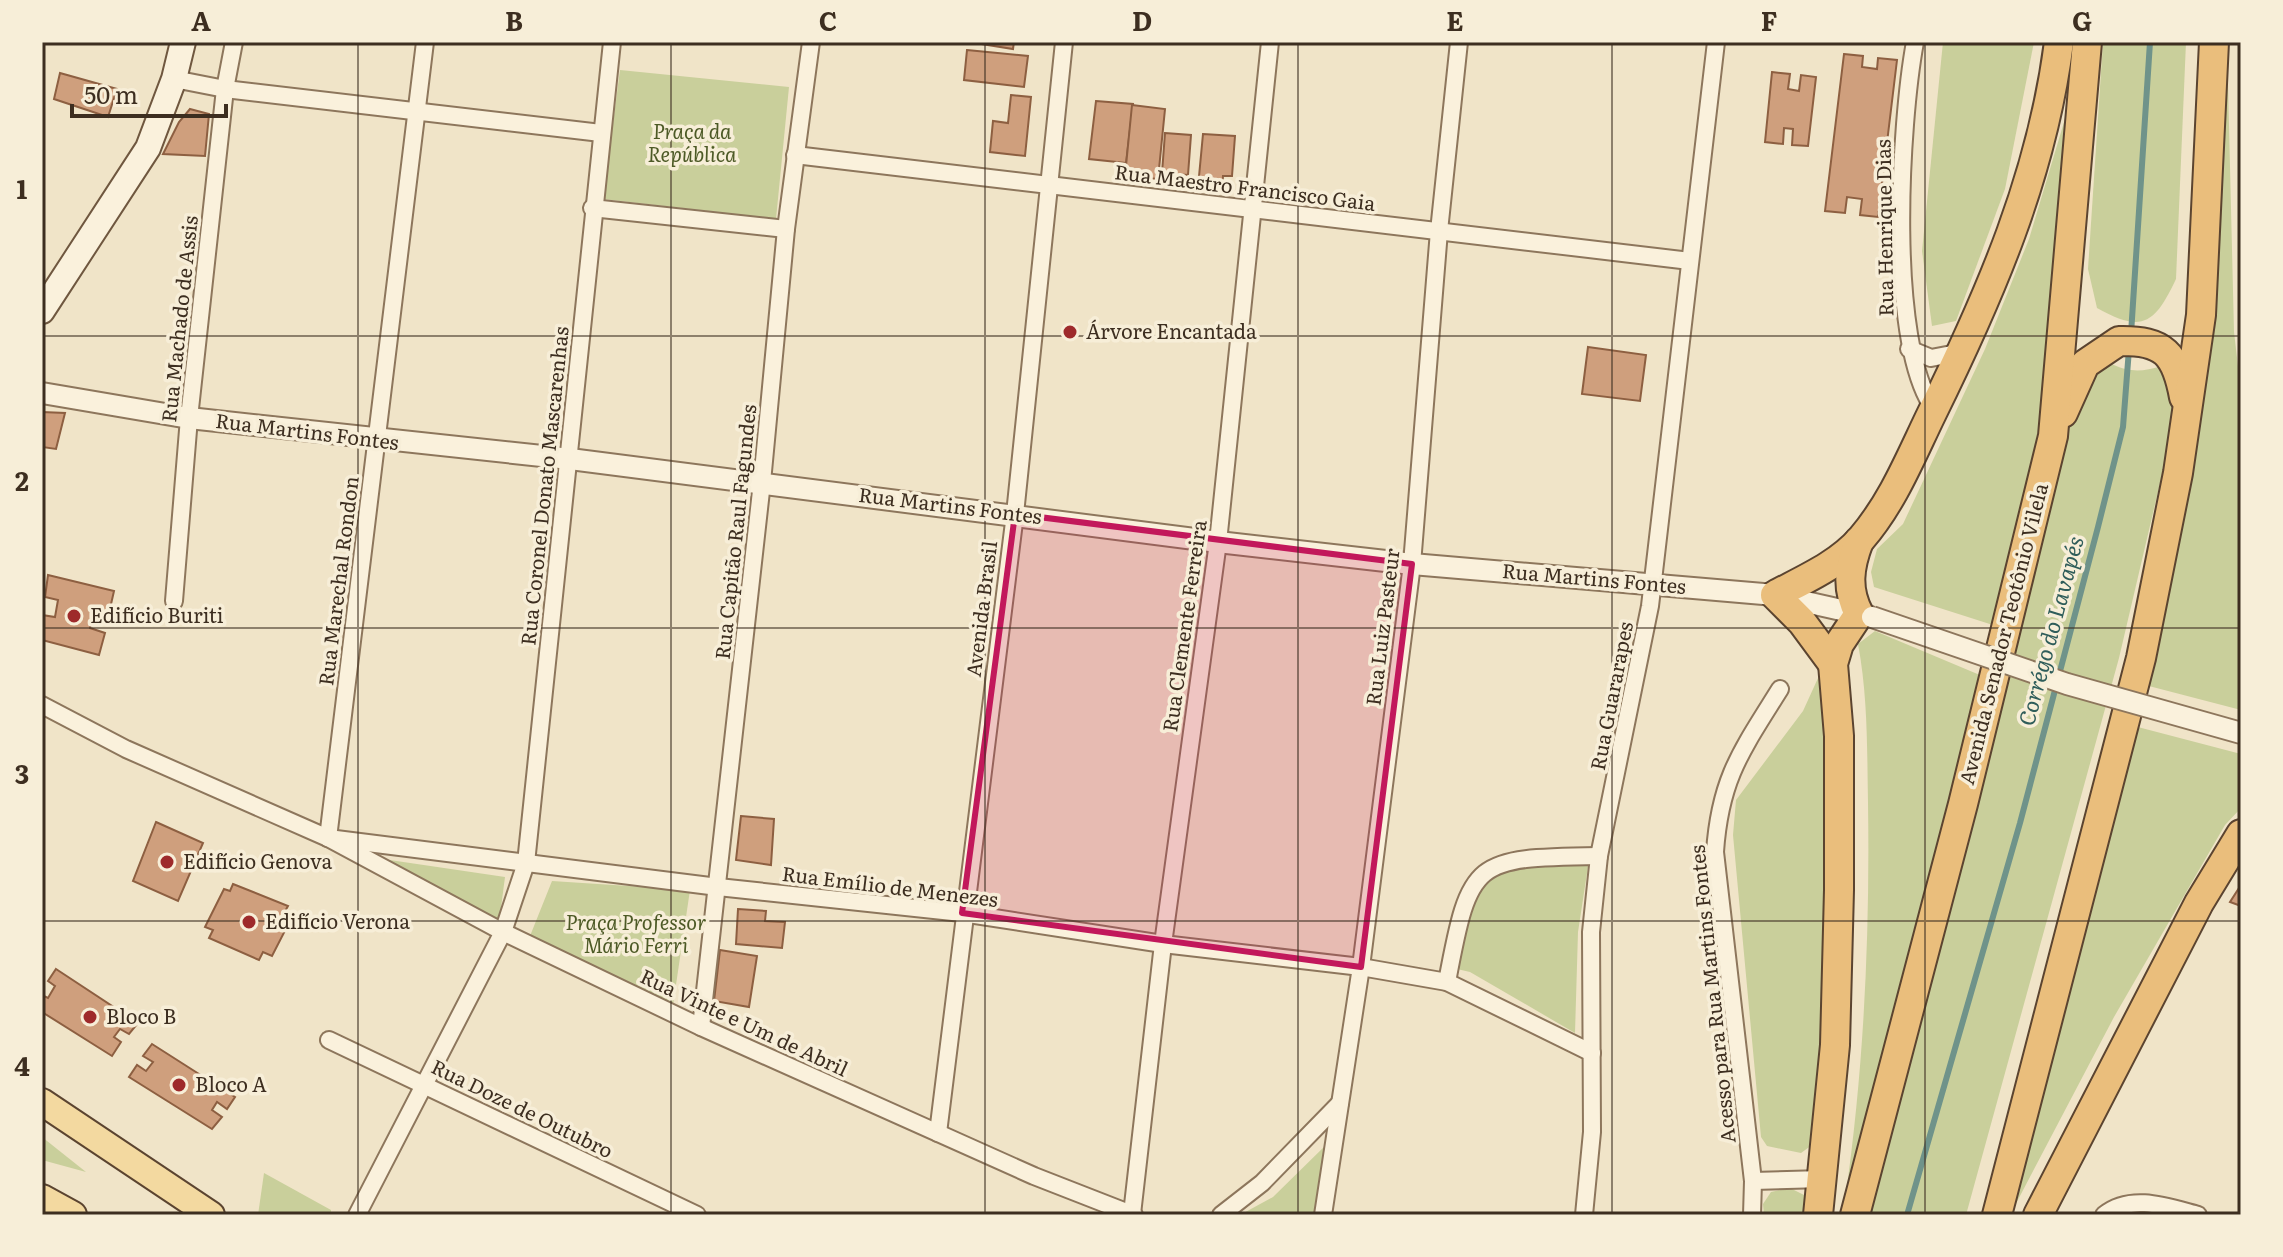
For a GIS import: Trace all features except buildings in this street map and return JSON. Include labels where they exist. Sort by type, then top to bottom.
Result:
[{"type":"highway","points":[[1833,664],[1802,622],[1775,595],[1836,561],[1859,541],[1893,493],[1964,352],[2015,229],[2045,130],[2059,42]]},
{"type":"highway","name":"Avenida Senador Teotônio Vilela","points":[[1855,1215],[1970,774],[2053,436],[2087,42]]},
{"type":"highway","points":[[1997,1215],[2141,658],[2187,415],[2201,315],[2214,42]]},
{"type":"highway","points":[[2053,436],[2085,364],[2110,345],[2129,341],[2162,348],[2176,363],[2187,415]]},
{"type":"highway","points":[[1818,1215],[1835,1045],[1839,736],[1833,664],[1839,644],[1865,616],[1849,581],[1851,563],[1859,541]]},
{"type":"highway","points":[[2038,1215],[2199,903],[2241,834]]},
{"type":"main road","points":[[43,307],[148,148],[174,79],[183,42]]},
{"type":"main road","points":[[42,1102],[211,1215]]},
{"type":"main road","points":[[42,1198],[73,1215]]},
{"type":"street","name":"Rua Machado de Assis","points":[[174,601],[189,418],[225,89],[234,42]]},
{"type":"street","name":"Rua Marechal Rondon","points":[[328,838],[425,42]]},
{"type":"street","name":"Rua Coronel Donato Mascarenhas","points":[[357,1215],[503,932],[526,863],[570,459],[592,208],[612,42]]},
{"type":"street","name":"Rua Capitão Raul Fagundes","points":[[701,1027],[762,482],[786,229],[811,42]]},
{"type":"street","name":"Avenida Brasil","points":[[938,1133],[962,913],[1015,514],[1064,42]]},
{"type":"street","name":"Rua Clemente Ferreira","points":[[1133,1215],[1163,944],[1218,542],[1270,42]]},
{"type":"street","name":"Rua Luiz Pasteur","points":[[1323,1215],[1361,967],[1412,564],[1439,231],[1459,42]]},
{"type":"street","name":"Rua Guararapes","points":[[1584,1215],[1592,1132],[1591,932],[1599,856],[1650,606],[1716,42]]},
{"type":"street","name":"Rua Henrique Dias","points":[[1915,42],[1906,92],[1902,155],[1909,349],[1924,395],[1934,409]]},
{"type":"street","points":[[174,79],[225,89],[601,133]]},
{"type":"street","name":"Rua Maestro Francisco Gaia","points":[[795,155],[1690,261]]},
{"type":"street","points":[[592,208],[786,229]]},
{"type":"street","points":[[1909,349],[1931,358],[1964,352]]},
{"type":"street","name":"Rua Martins Fontes","points":[[42,393],[189,418],[762,482],[1218,542],[1412,564],[1775,595],[1865,616],[2067,684],[2241,733]]},
{"type":"street","name":"Acesso para Rua Martins Fontes","points":[[1752,1215],[1753,1181],[1715,852],[1721,798],[1731,770],[1780,689]]},
{"type":"street","name":"Rua Vinte e Um de Abril","points":[[42,705],[126,749],[328,838],[503,932],[701,1027],[1034,1176],[1133,1215]]},
{"type":"street","name":"Rua Emílio de Menezes","points":[[328,838],[718,887],[962,913],[1163,944],[1361,967],[1447,982],[1592,1053]]},
{"type":"street","points":[[1447,982],[1467,897],[1475,881],[1489,869],[1514,858],[1599,856]]},
{"type":"street","name":"Rua Doze de Outubro","points":[[329,1040],[697,1215]]},
{"type":"street","points":[[1221,1215],[1262,1183],[1341,1102]]},
{"type":"street","points":[[1753,1181],[1823,1179]]},
{"type":"street","points":[[2104,1215],[2126,1203],[2158,1205],[2198,1215]]},
{"type":"highlighted area","points":[[1015,514],[1412,564],[1361,967],[962,913]]},
{"type":"green space","points":[[1943,42],[2034,42],[2005,189],[1956,321],[1932,326],[1922,251]]},
{"type":"green space","points":[[2103,42],[2186,42],[2176,279],[2154,314],[2137,322],[2126,321],[2097,308],[2088,269]]},
{"type":"green space","points":[[2227,42],[2234,332],[2241,392],[2241,710],[2145,685],[2187,504],[2211,319]]},
{"type":"green space","name":"Praça da República","points":[[620,70],[789,87],[776,219],[603,199]]},
{"type":"green space","points":[[2070,102],[2058,310],[2038,431],[1996,626],[1874,587],[1871,572],[1877,549],[1903,524],[1985,349],[2029,239]]},
{"type":"green space","points":[[2085,346],[2112,364],[2135,370],[2160,367],[2190,355],[2119,658],[1966,1215],[1861,1215]]},
{"type":"green space","points":[[1875,631],[1987,678],[1845,1200],[1861,1052],[1868,902],[1866,723],[1858,644]]},
{"type":"green space","points":[[1824,665],[1831,758],[1819,1119],[1812,1145],[1801,1153],[1767,1146],[1761,1137],[1733,835],[1736,800],[1803,711]]},
{"type":"green space","points":[[2134,726],[2241,754],[2241,808],[2225,825],[2114,1017],[2010,1215]]},
{"type":"green space","points":[[383,859],[505,877],[499,923]]},
{"type":"green space","points":[[1589,860],[1578,932],[1575,1033],[1470,972],[1457,969],[1470,906],[1478,887],[1490,874],[1526,863]]},
{"type":"green space","name":"Praça Professor Mário Ferri","points":[[552,881],[690,890],[673,1005],[530,936]]},
{"type":"green space","points":[[42,1137],[86,1172],[42,1160]]},
{"type":"green space","points":[[1327,1144],[1317,1215],[1240,1215],[1273,1197]]},
{"type":"green space","points":[[264,1173],[331,1210],[331,1215],[258,1215]]},
{"type":"green space","points":[[1790,1188],[1804,1195],[1805,1215],[1764,1215],[1763,1204],[1771,1192]]},
{"type":"waterway","name":"Corrégo do Lavapés","points":[[2131,334],[2150,42]]},
{"type":"waterway","name":"Corrégo do Lavapés","points":[[1907,1215],[2020,823],[2098,527],[2123,427],[2129,349]]},
{"type":"place","name":"Árvore Encantada","points":[[1070,332]]},
{"type":"place","name":"Edifício Buriti","points":[[74,616]]},
{"type":"place","name":"Edifício Genova","points":[[167,862]]},
{"type":"place","name":"Edifício Verona","points":[[249,922]]},
{"type":"place","name":"Bloco B","points":[[90,1017]]},
{"type":"place","name":"Bloco A","points":[[179,1085]]}]
